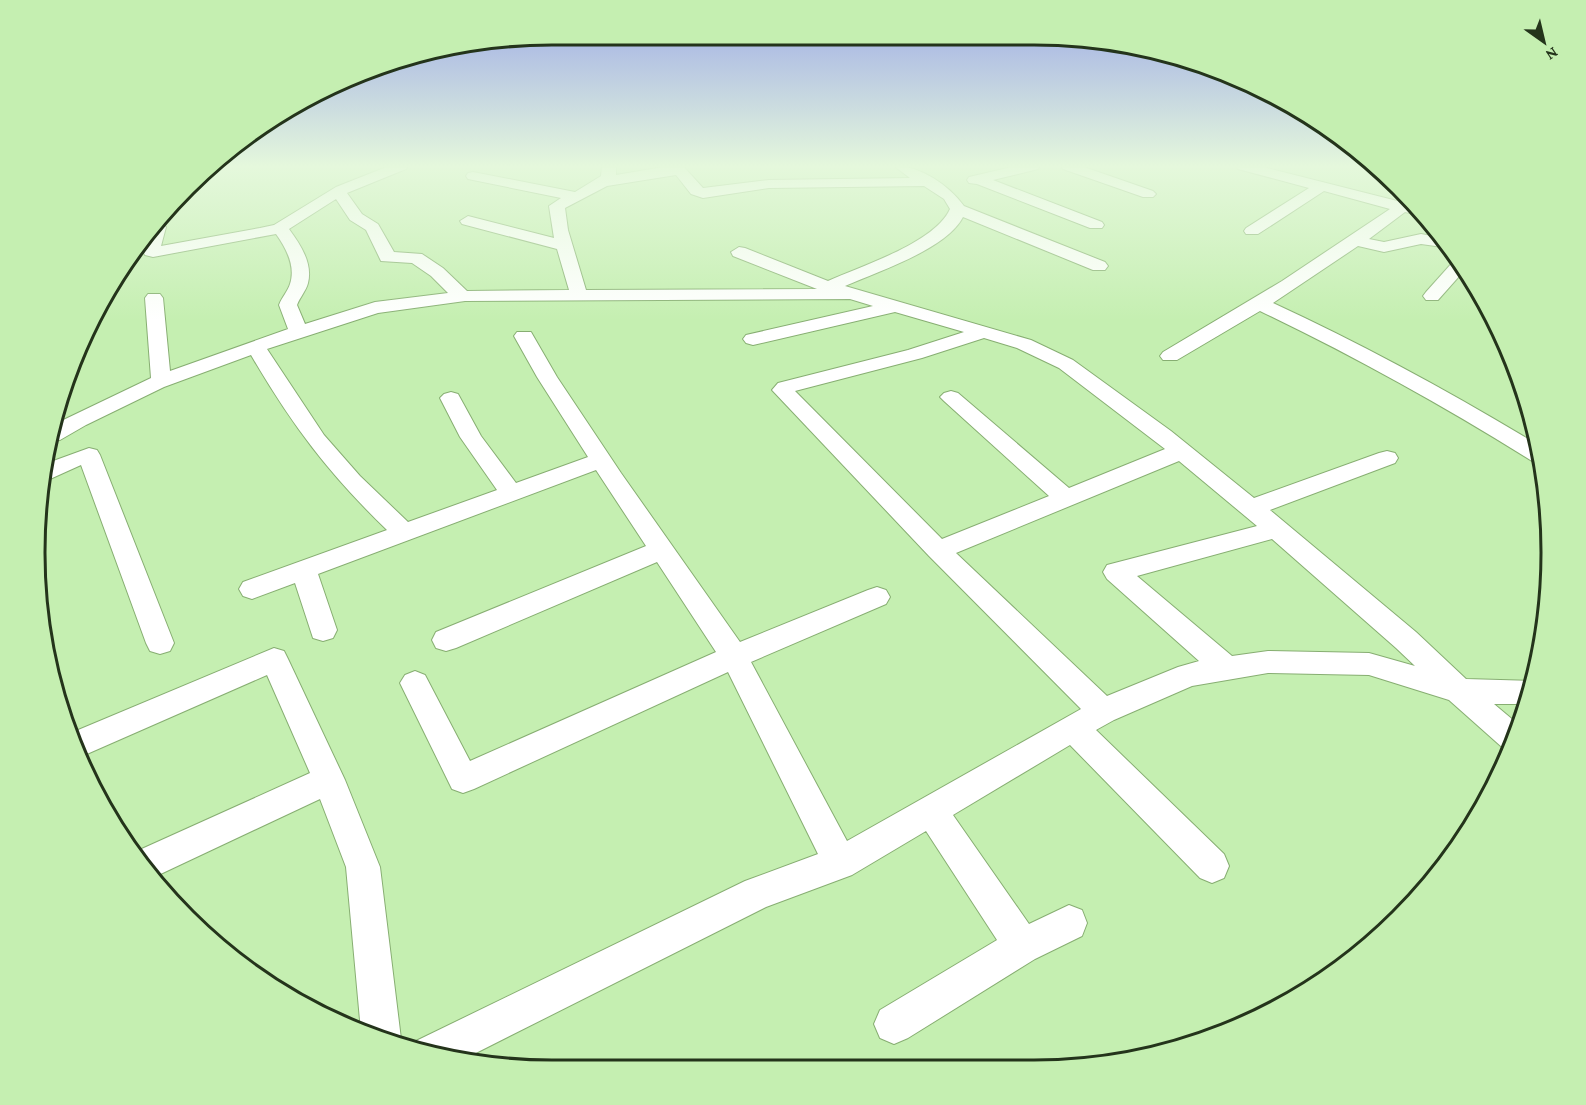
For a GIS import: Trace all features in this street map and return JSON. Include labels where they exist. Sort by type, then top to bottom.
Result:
[{"type":"street","points":[[155,238],[151,251],[153,252],[260,233],[280,228],[297,218]]},
{"type":"street","points":[[361,218],[381,239],[387,256],[416,258],[437,272],[462,296]]},
{"type":"street","points":[[558,218],[579,295]]},
{"type":"street","points":[[828,287],[939,234],[954,218]]},
{"type":"street","points":[[979,218],[1099,266]]},
{"type":"street","points":[[1077,218],[1096,225]]},
{"type":"street","points":[[1252,231],[1273,218]]},
{"type":"street","points":[[1170,356],[1261,304],[1357,241],[1388,218]]},
{"type":"street","points":[[468,221],[565,246]]},
{"type":"street","points":[[280,228],[293,244],[301,271],[299,285],[288,305],[299,332]]},
{"type":"street","points":[[1357,241],[1384,247],[1421,239],[1434,241]]},
{"type":"street","points":[[739,252],[849,294],[1024,344],[1066,364],[1182,451],[1277,529],[1406,640],[1507,733]]},
{"type":"street","points":[[1432,296],[1456,272]]},
{"type":"street","points":[[60,430],[161,381],[299,332],[375,308],[462,296],[849,294]]},
{"type":"street","points":[[154,298],[161,381]]},
{"type":"street","points":[[1261,304],[1338,340],[1529,445]]},
{"type":"street","points":[[753,339],[892,307]]},
{"type":"street","points":[[982,333],[915,354],[785,387],[782,390],[938,550],[1103,711]]},
{"type":"street","points":[[524,336],[547,377],[735,658],[840,862]]},
{"type":"street","points":[[256,347],[304,425],[355,486],[405,533]]},
{"type":"street","points":[[951,397],[1066,498]]},
{"type":"street","points":[[451,398],[471,438],[511,493]]},
{"type":"street","points":[[938,550],[1182,451]]},
{"type":"street","points":[[52,470],[89,455],[160,643]]},
{"type":"street","points":[[1251,508],[1387,458]]},
{"type":"street","points":[[252,590],[601,459]]},
{"type":"street","points":[[1226,668],[1116,572],[1277,529]]},
{"type":"street","points":[[446,640],[662,550]]},
{"type":"street","points":[[304,570],[323,630]]},
{"type":"street","points":[[415,682],[463,779],[681,679],[877,597]]},
{"type":"street","points":[[82,742],[274,659],[329,780],[363,867],[380,1030]]},
{"type":"street","points":[[444,1048],[757,893],[840,862],[1103,711],[1188,675],[1268,662],[1369,664],[1459,691],[1522,692]]},
{"type":"street","points":[[1073,728],[1212,866]]},
{"type":"street","points":[[150,862],[329,780]]},
{"type":"street","points":[[931,810],[1022,946]]},
{"type":"street","points":[[894,1024],[1022,946],[1069,922]]}]
